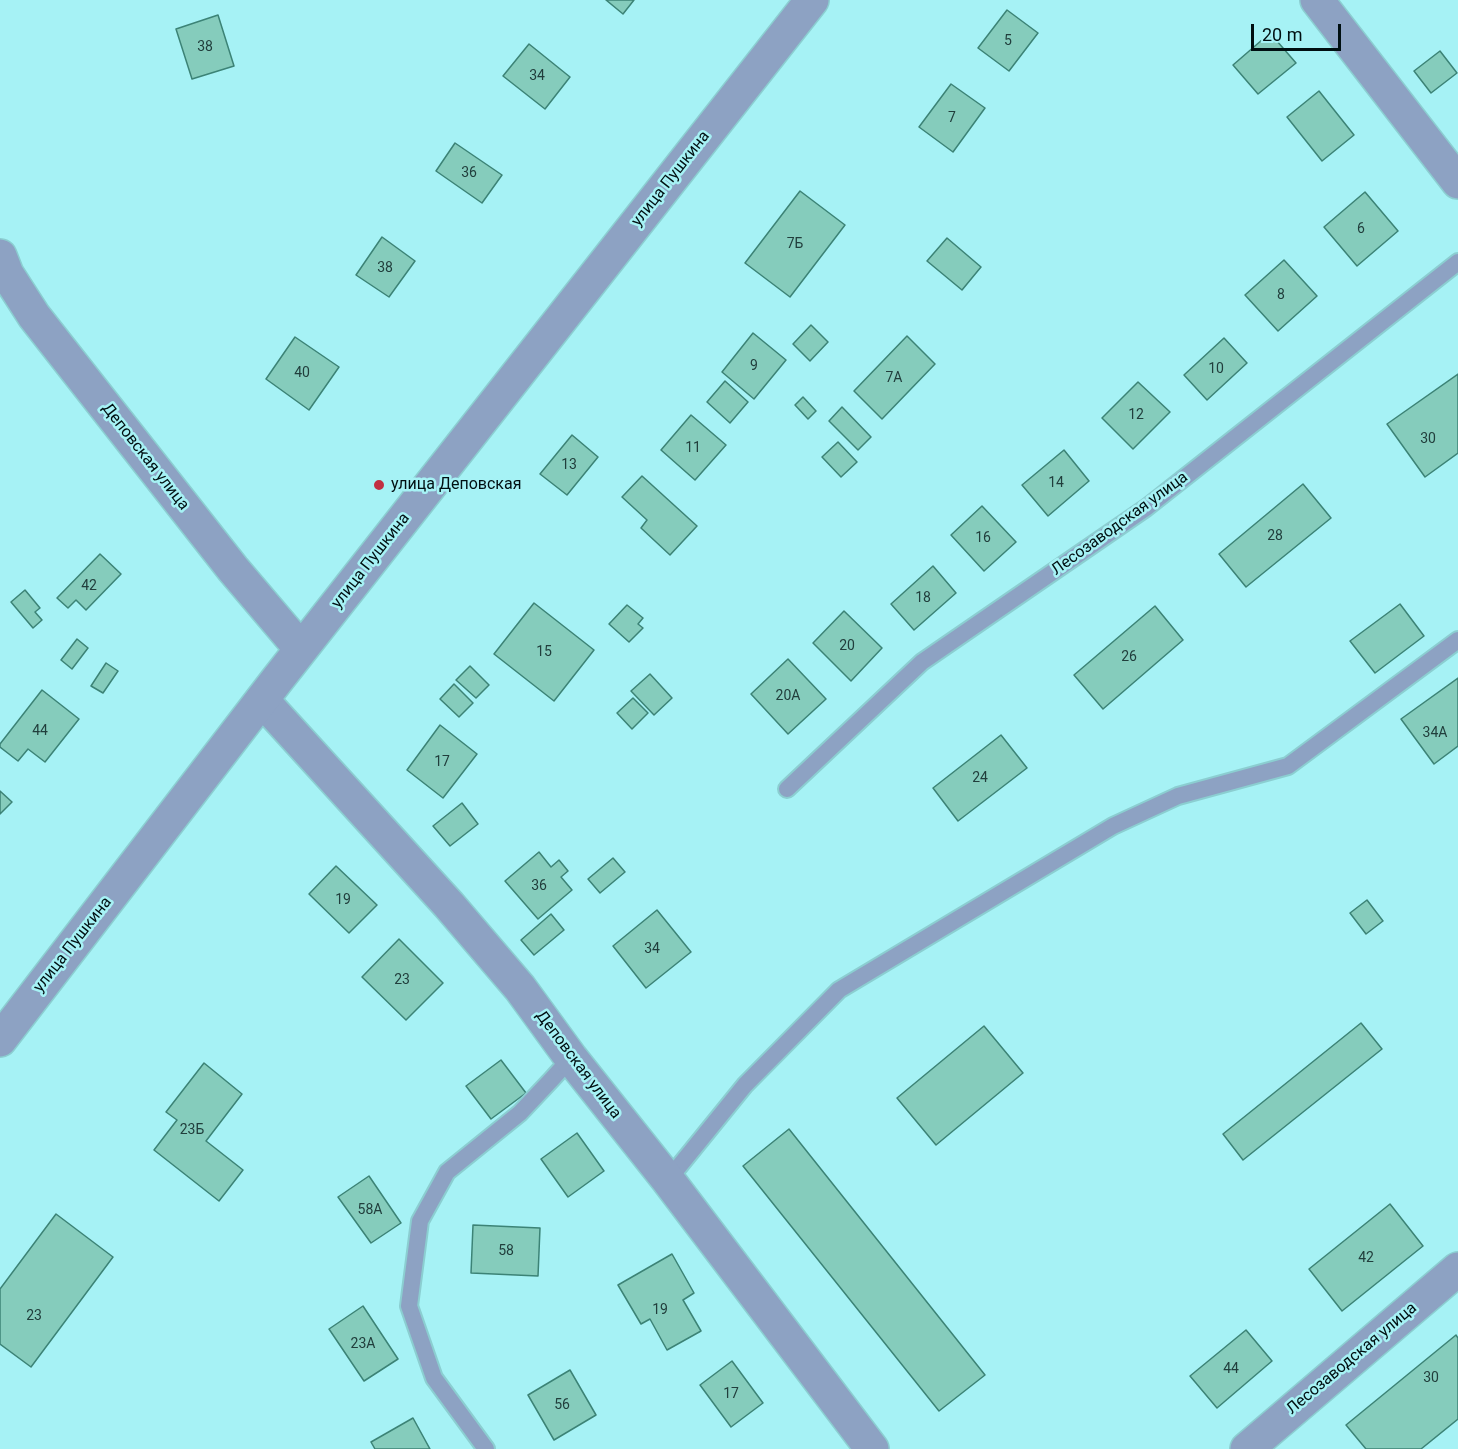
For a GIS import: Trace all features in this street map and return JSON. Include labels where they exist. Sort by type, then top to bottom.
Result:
[{"type":"street","name":"улица Пушкина","points":[[0,1040],[301,650],[812,0]]},
{"type":"street","points":[[1317,0],[1458,182]]},
{"type":"street","name":"Деповская улица","points":[[2,270],[34,316],[233,569],[301,650]]},
{"type":"street","name":"Деповская улица","points":[[262,700],[520,988],[571,1058],[668,1180],[872,1449]]},
{"type":"street","name":"Лесозаводская улица","points":[[1247,1449],[1452,1286]]},
{"type":"lane","name":"Лесозаводская улица","points":[[787,789],[922,662],[1146,508],[1458,262]]},
{"type":"lane","points":[[668,1180],[745,1085],[839,990],[1113,826],[1178,796],[1288,766],[1458,640]]},
{"type":"lane","points":[[486,1449],[434,1378],[409,1306],[420,1221],[447,1172],[520,1113],[571,1058]]},
{"type":"building","points":[[606,0],[634,0],[623,14]]},
{"type":"building","points":[[1007,10],[1038,33],[1009,71],[978,48]]},
{"type":"building","points":[[218,15],[234,66],[192,79],[176,29]]},
{"type":"building","points":[[1270,33],[1296,63],[1258,94],[1233,65]]},
{"type":"building","points":[[529,44],[570,77],[545,109],[503,76]]},
{"type":"building","points":[[1440,51],[1457,73],[1431,93],[1414,71]]},
{"type":"building","points":[[951,84],[985,108],[953,152],[919,127]]},
{"type":"building","points":[[1319,91],[1354,135],[1322,161],[1287,117]]},
{"type":"building","points":[[455,143],[502,175],[482,203],[436,171]]},
{"type":"building","points":[[800,191],[845,225],[790,297],[745,263]]},
{"type":"building","points":[[1365,192],[1398,231],[1357,266],[1324,227]]},
{"type":"building","points":[[382,237],[415,261],[389,297],[356,275]]},
{"type":"building","points":[[947,238],[981,267],[962,290],[927,261]]},
{"type":"building","points":[[1284,260],[1317,296],[1278,331],[1245,295]]},
{"type":"building","points":[[811,325],[828,342],[810,361],[793,344]]},
{"type":"building","points":[[753,333],[786,360],[754,399],[722,372]]},
{"type":"building","points":[[907,336],[935,364],[882,419],[854,391]]},
{"type":"building","points":[[295,337],[339,367],[309,410],[266,379]]},
{"type":"building","points":[[1224,338],[1247,363],[1207,400],[1184,375]]},
{"type":"building","points":[[1458,374],[1458,453],[1425,477],[1387,424]]},
{"type":"building","points":[[725,381],[748,402],[730,423],[707,402]]},
{"type":"building","points":[[1138,382],[1170,412],[1133,449],[1102,418]]},
{"type":"building","points":[[803,397],[816,411],[808,419],[795,405]]},
{"type":"building","points":[[842,407],[871,437],[858,450],[829,421]]},
{"type":"building","points":[[691,415],[726,445],[695,480],[661,450]]},
{"type":"building","points":[[572,435],[598,457],[567,495],[540,474]]},
{"type":"building","points":[[838,442],[857,462],[841,477],[822,457]]},
{"type":"building","points":[[1064,450],[1089,481],[1048,516],[1022,485]]},
{"type":"building","points":[[642,476],[697,526],[670,555],[641,528],[647,520],[622,497]]},
{"type":"building","points":[[1303,484],[1331,518],[1246,587],[1219,554]]},
{"type":"building","points":[[982,506],[1016,542],[984,571],[951,535]]},
{"type":"building","points":[[100,554],[121,574],[86,610],[76,600],[68,608],[57,598]]},
{"type":"building","points":[[933,566],[956,593],[914,630],[891,604]]},
{"type":"building","points":[[25,590],[40,608],[35,612],[42,620],[33,628],[11,602]]},
{"type":"building","points":[[534,603],[594,650],[554,701],[494,654]]},
{"type":"building","points":[[1400,604],[1424,636],[1375,673],[1350,641]]},
{"type":"building","points":[[627,605],[643,618],[638,624],[643,628],[629,642],[609,624]]},
{"type":"building","points":[[1155,606],[1183,640],[1103,709],[1074,675]]},
{"type":"building","points":[[844,611],[882,648],[851,681],[813,643]]},
{"type":"building","points":[[77,639],[88,648],[72,669],[61,660]]},
{"type":"building","points":[[788,659],[826,699],[788,734],[751,694]]},
{"type":"building","points":[[106,663],[118,671],[103,693],[91,686]]},
{"type":"building","points":[[470,666],[489,685],[476,698],[456,680]]},
{"type":"building","points":[[650,674],[672,698],[654,715],[631,691]]},
{"type":"building","points":[[1458,678],[1458,746],[1434,764],[1401,719]]},
{"type":"building","points":[[454,684],[473,703],[459,717],[440,699]]},
{"type":"building","points":[[42,690],[79,719],[45,762],[28,749],[18,761],[0,747],[0,744]]},
{"type":"building","points":[[633,698],[648,713],[632,729],[617,713]]},
{"type":"building","points":[[440,725],[477,754],[443,798],[407,770]]},
{"type":"building","points":[[1001,735],[1027,768],[958,821],[933,788]]},
{"type":"building","points":[[0,791],[12,802],[0,814]]},
{"type":"building","points":[[462,803],[478,824],[450,846],[433,826]]},
{"type":"building","points":[[539,852],[551,867],[559,860],[568,871],[561,877],[572,890],[538,919],[505,881]]},
{"type":"building","points":[[613,858],[625,872],[600,893],[588,879]]},
{"type":"building","points":[[336,866],[377,905],[349,933],[309,894]]},
{"type":"building","points":[[1367,900],[1383,921],[1366,934],[1350,913]]},
{"type":"building","points":[[657,910],[691,952],[646,988],[613,946]]},
{"type":"building","points":[[551,914],[564,930],[534,955],[521,940]]},
{"type":"building","points":[[399,939],[443,983],[406,1020],[362,977]]},
{"type":"building","points":[[1361,1023],[1382,1049],[1243,1160],[1223,1134]]},
{"type":"building","points":[[984,1026],[1023,1073],[936,1145],[897,1098]]},
{"type":"building","points":[[501,1060],[526,1093],[491,1119],[466,1086]]},
{"type":"building","points":[[204,1063],[242,1094],[206,1141],[243,1170],[219,1201],[154,1150],[177,1120],[166,1112]]},
{"type":"building","points":[[789,1129],[985,1375],[939,1411],[743,1166]]},
{"type":"building","points":[[577,1133],[604,1171],[568,1197],[541,1159]]},
{"type":"building","points":[[369,1176],[401,1223],[371,1243],[338,1197]]},
{"type":"building","points":[[1390,1204],[1423,1246],[1342,1311],[1309,1269]]},
{"type":"building","points":[[56,1214],[113,1257],[31,1367],[0,1344],[0,1289]]},
{"type":"building","points":[[473,1225],[540,1228],[538,1276],[471,1273]]},
{"type":"building","points":[[672,1254],[694,1293],[683,1300],[701,1331],[667,1350],[650,1319],[641,1324],[618,1285]]},
{"type":"building","points":[[363,1306],[398,1359],[364,1381],[329,1329]]},
{"type":"building","points":[[1246,1330],[1272,1361],[1217,1408],[1190,1376]]},
{"type":"building","points":[[1456,1335],[1458,1338],[1458,1419],[1421,1449],[1366,1449],[1346,1425]]},
{"type":"building","points":[[732,1361],[763,1403],[731,1427],[700,1385]]},
{"type":"building","points":[[570,1370],[596,1415],[554,1440],[528,1395]]},
{"type":"building","points":[[413,1418],[430,1449],[375,1449],[371,1442]]},
{"type":"place","name":"улица Деповская","points":[[379,485]]}]
